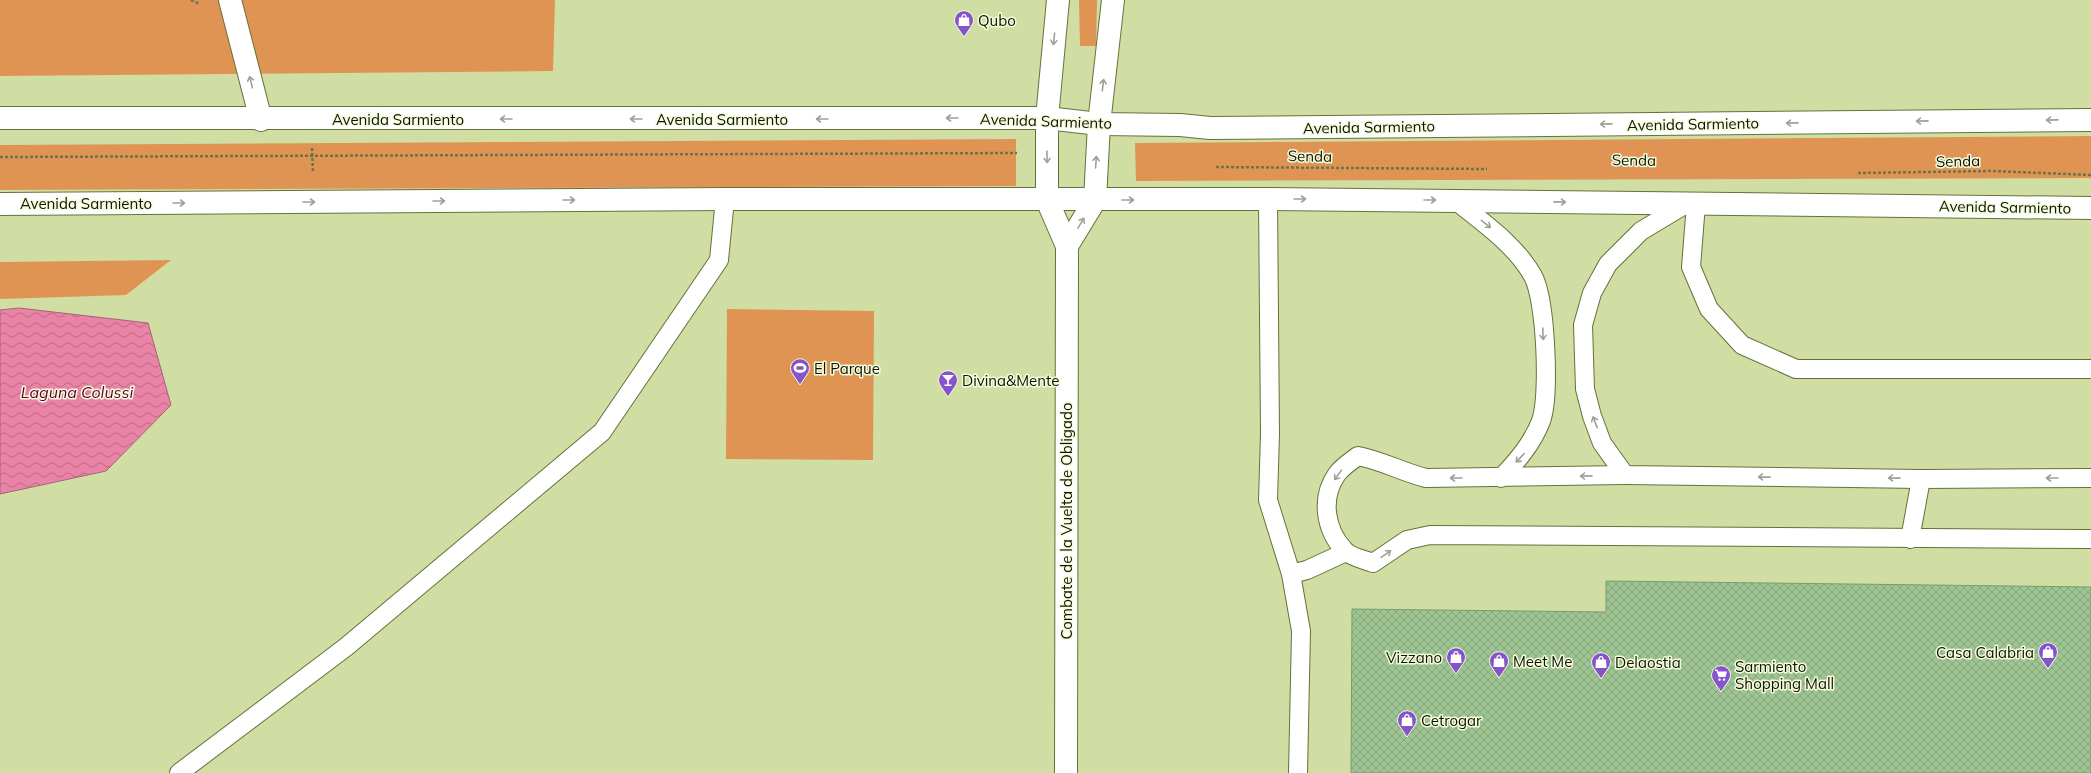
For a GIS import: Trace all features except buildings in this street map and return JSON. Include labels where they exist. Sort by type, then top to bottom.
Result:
[{"type":"main road","points":[[230,0],[261,120]]},
{"type":"main road","name":"Combate de la Vuelta de Obligado","points":[[1058,0],[1047,118],[1047,200],[1067,246],[1066,773]]},
{"type":"main road","points":[[1067,246],[1095,200],[1099,124],[1113,0]]},
{"type":"main road","name":"Avenida Sarmiento","points":[[0,118],[261,120],[1047,118],[1099,124],[1180,125],[1210,128],[2091,120]]},
{"type":"main road","name":"Avenida Sarmiento","points":[[0,204],[725,199],[1268,199],[2091,208]]},
{"type":"lane","points":[[179,773],[346,646],[602,432],[719,260],[725,199]]},
{"type":"lane","points":[[1268,199],[1270,434],[1268,500],[1291,574],[1301,631],[1298,773]]},
{"type":"lane","points":[[1455,200],[1506,240],[1534,277],[1542,314],[1545,390],[1541,420],[1525,453],[1501,478]]},
{"type":"lane","points":[[1625,475],[1602,443],[1592,416],[1585,389],[1583,325],[1592,292],[1608,264],[1642,231],[1691,204],[1691,267],[1709,308],[1742,345],[1796,369],[2091,369]]},
{"type":"lane","points":[[2091,478],[1921,479],[1625,475],[1426,478],[1402,472],[1382,461],[1358,456],[1337,474],[1327,495],[1326,514],[1332,532],[1346,552],[1374,563],[1407,540],[1430,535],[2091,539]]},
{"type":"lane","points":[[1910,539],[1921,479]]},
{"type":"lane","points":[[1291,574],[1307,570],[1346,552]]},
{"type":"path","points":[[0,157],[1022,153]]},
{"type":"path","name":"Senda","points":[[1214,167],[1495,169]]},
{"type":"path","name":"Senda","points":[[1854,173],[1992,171],[2091,174]]},
{"type":"shaded area","points":[[0,0],[555,0],[553,71],[0,76]]},
{"type":"shaded area","points":[[1079,0],[1097,0],[1096,46],[1080,46]]},
{"type":"shaded area","points":[[2091,136],[2091,178],[1136,181],[1135,143]]},
{"type":"shaded area","points":[[1016,139],[1016,186],[0,190],[0,145]]},
{"type":"shaded area","points":[[171,260],[126,295],[0,299],[0,262]]},
{"type":"shaded area","name":"El Parque","points":[[727,309],[874,311],[873,460],[726,459]]},
{"type":"water","name":"Laguna Colussi","points":[[19,308],[148,323],[171,405],[106,471],[0,494],[0,310]]},
{"type":"place","name":"Qubo","points":[[964,37]]},
{"type":"place","name":"El Parque","points":[[800,385]]},
{"type":"place","name":"Divina&Mente","points":[[948,397]]},
{"type":"place","name":"Casa Calabria","points":[[2048,669]]},
{"type":"place","name":"Vizzano","points":[[1456,674]]},
{"type":"place","name":"Meet Me","points":[[1499,678]]},
{"type":"place","name":"Delaostia","points":[[1601,679]]},
{"type":"place","name":"Sarmiento Shopping Mall","points":[[1721,692]]},
{"type":"place","name":"Cetrogar","points":[[1407,737]]}]
